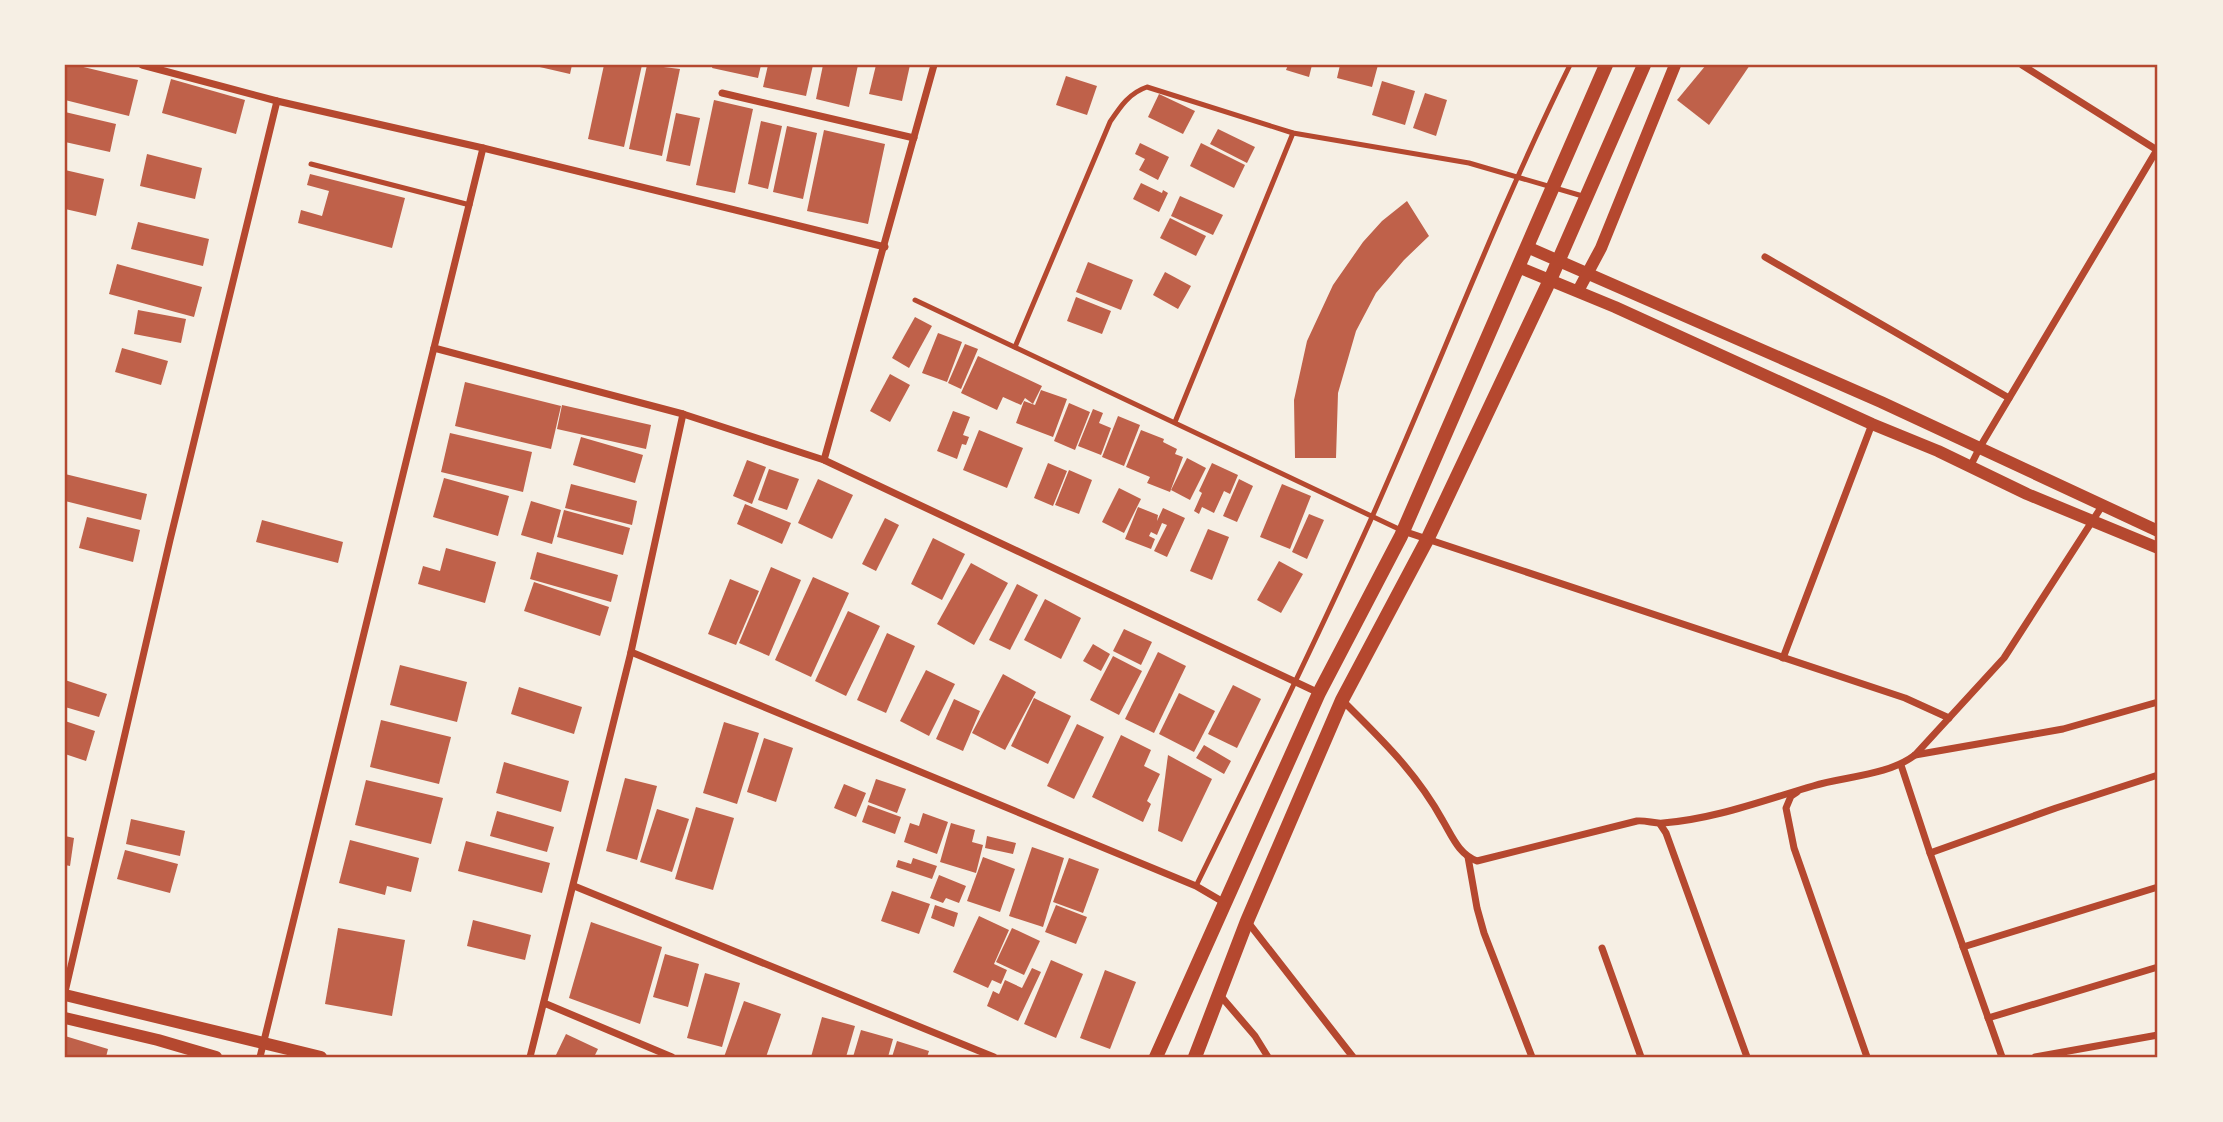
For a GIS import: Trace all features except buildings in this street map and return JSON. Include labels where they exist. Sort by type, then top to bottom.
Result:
[{"type":"main road","points":[[1156,1057],[1319,692],[1403,531],[1606,65]]},
{"type":"main road","points":[[1195,1057],[1247,921],[1342,700],[1427,540],[1550,280],[1644,65]]},
{"type":"street","points":[[142,65],[885,247]]},
{"type":"street","points":[[824,460],[934,65]]},
{"type":"street","points":[[1578,292],[1601,248],[1675,65]]},
{"type":"street","points":[[1970,467],[2157,149],[2022,65]]},
{"type":"street","points":[[723,93],[914,138]]},
{"type":"street","points":[[277,100],[173,527],[65,994],[321,1057]]},
{"type":"street","points":[[260,1057],[483,148]]},
{"type":"street","points":[[1527,247],[1980,447],[2158,531]]},
{"type":"street","points":[[1765,257],[2009,398]]},
{"type":"street","points":[[1518,267],[2027,494],[2158,548]]},
{"type":"street","points":[[434,348],[683,414],[824,460],[1319,692]]},
{"type":"street","points":[[530,1057],[631,652],[683,414]]},
{"type":"street","points":[[1783,658],[1872,424]]},
{"type":"street","points":[[1342,700],[1404,762],[1431,800],[1461,852],[1477,861],[1637,821],[1648,820],[1660,824],[1719,814],[1800,790],[1901,765],[1915,755],[2004,658],[2102,506]]},
{"type":"street","points":[[1403,531],[1905,698],[1949,719]]},
{"type":"street","points":[[631,652],[1196,886],[1225,904]]},
{"type":"street","points":[[1915,755],[2063,729],[2158,702]]},
{"type":"street","points":[[1901,765],[2002,1057]]},
{"type":"street","points":[[1930,853],[2158,775]]},
{"type":"street","points":[[1800,790],[1791,796],[1786,808],[1794,848],[1867,1057]]},
{"type":"street","points":[[1660,824],[1666,832],[1747,1057]]},
{"type":"street","points":[[1468,858],[1484,933],[1532,1057]]},
{"type":"street","points":[[574,886],[994,1057]]},
{"type":"street","points":[[1963,947],[2158,887]]},
{"type":"street","points":[[1247,921],[1353,1057]]},
{"type":"street","points":[[1602,948],[1641,1057]]},
{"type":"street","points":[[1988,1017],[2158,967]]},
{"type":"street","points":[[1219,993],[1255,1036],[1268,1057]]},
{"type":"street","points":[[544,1003],[672,1057]]},
{"type":"street","points":[[65,1018],[216,1057]]},
{"type":"street","points":[[2035,1057],[2158,1035]]},
{"type":"lane","points":[[1196,886],[1296,682],[1372,516],[1517,177],[1570,65]]},
{"type":"lane","points":[[1015,347],[1110,122],[1124,101],[1138,90],[1147,87],[1293,133],[1469,163],[1586,197]]},
{"type":"lane","points":[[1175,422],[1293,133]]},
{"type":"lane","points":[[311,164],[470,205]]},
{"type":"lane","points":[[915,300],[1403,531]]}]
